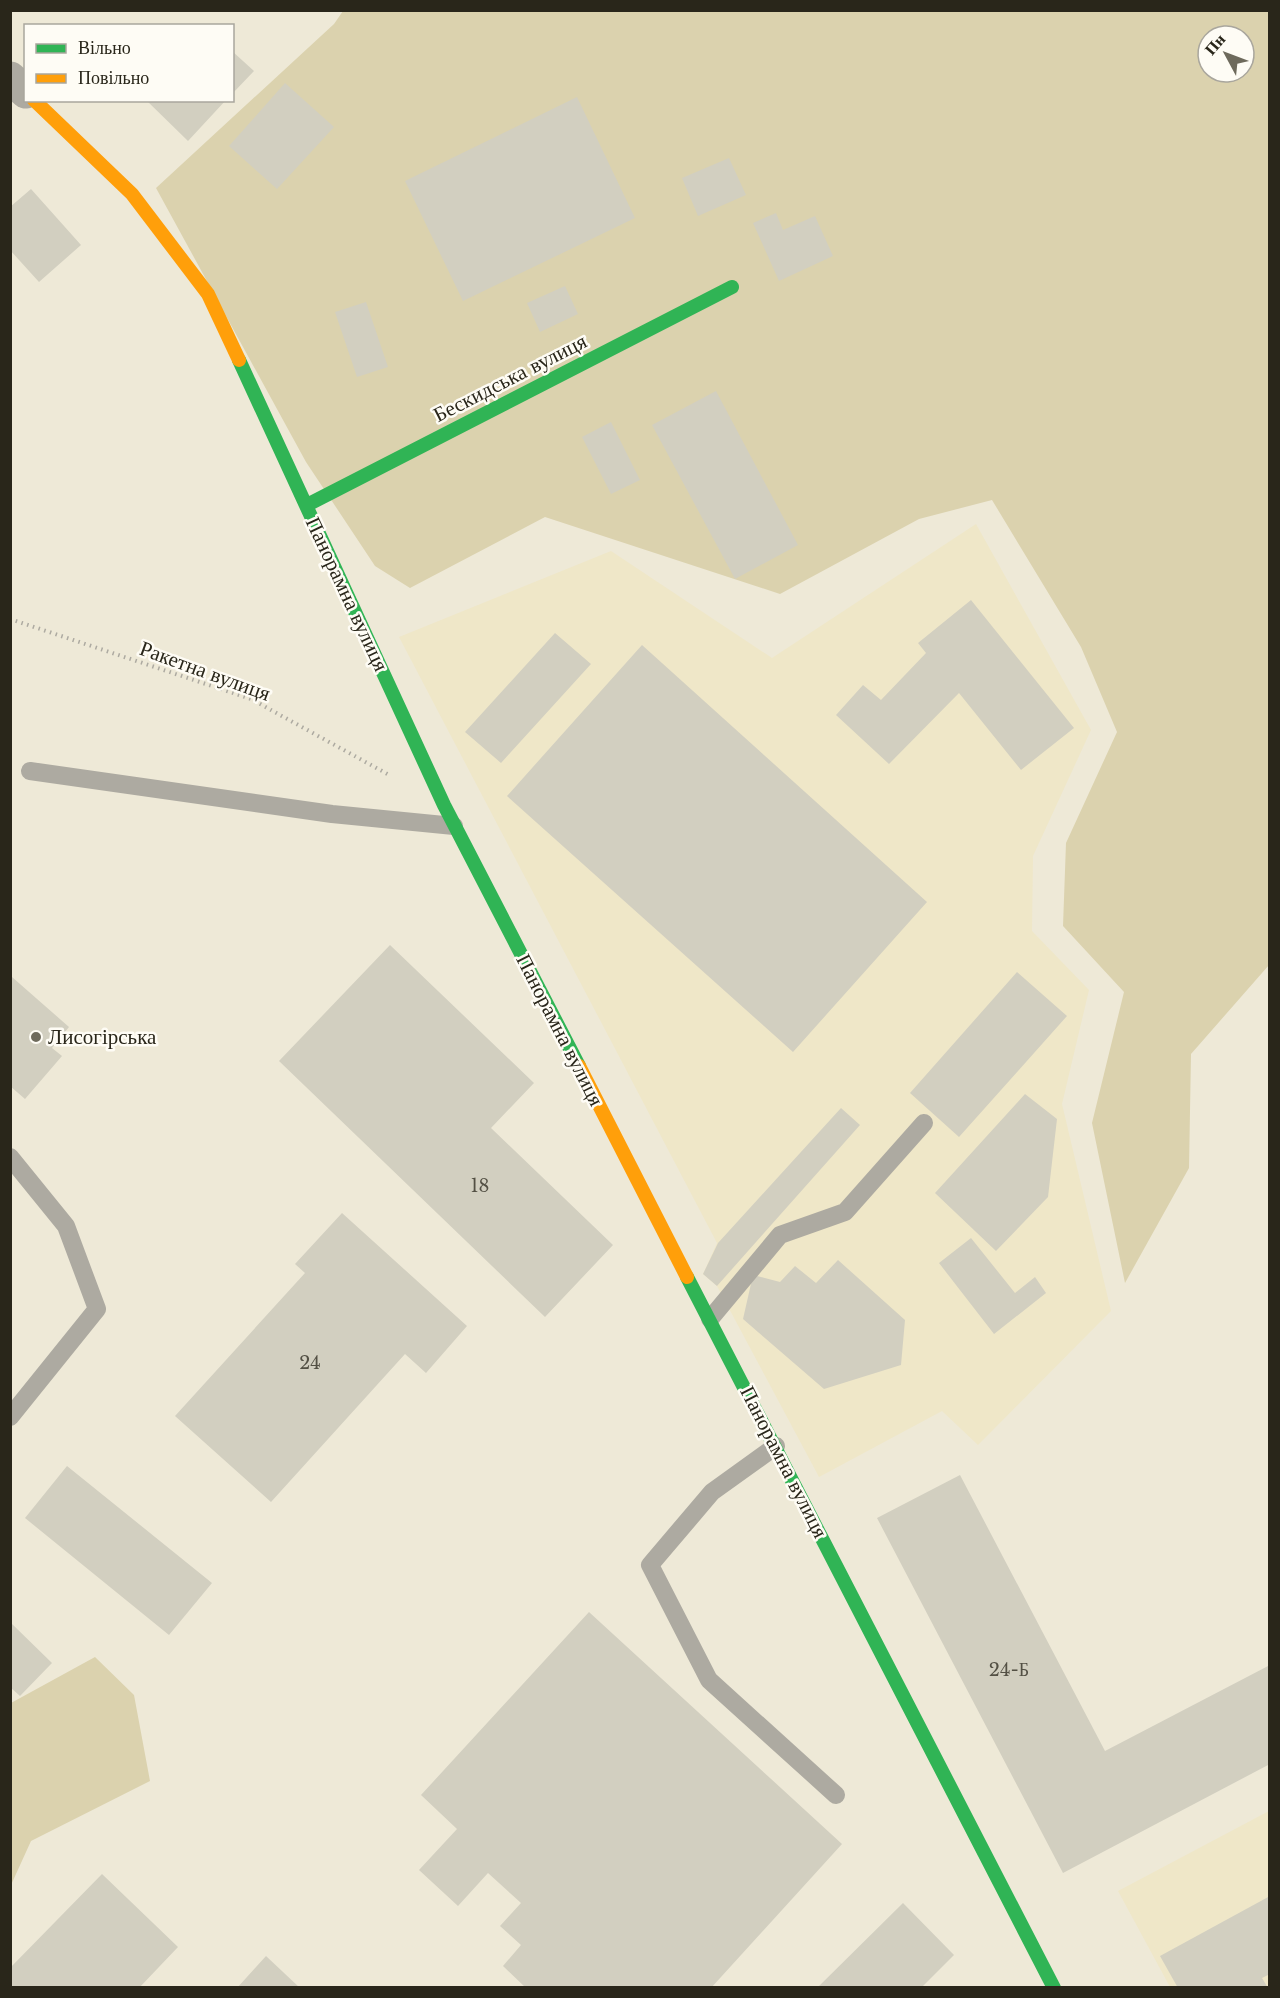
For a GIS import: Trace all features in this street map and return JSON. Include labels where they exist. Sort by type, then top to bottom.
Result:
[{"type":"street","points":[[10,78],[24,90]]},
{"type":"street","name":"Панорамна вулиця","points":[[36,102],[132,194],[208,294],[454,826],[776,1446],[1050,1985]]},
{"type":"street","name":"Бескидська вулиця","points":[[307,506],[732,287]]},
{"type":"lane","points":[[30,771],[332,814],[454,826]]},
{"type":"lane","points":[[710,1319],[780,1235],[845,1212],[924,1123]]},
{"type":"lane","points":[[10,1157],[66,1226],[98,1309],[10,1417]]},
{"type":"lane","points":[[776,1446],[712,1492],[650,1564],[709,1680],[836,1795]]},
{"type":"path","name":"Ракетна вулиця","points":[[10,619],[251,699],[393,777]]},
{"type":"shaded area","points":[[343,11],[1269,11],[1269,965],[1191,1054],[1189,1168],[1125,1283],[1092,1123],[1124,992],[1063,926],[1066,843],[1117,732],[1081,647],[992,500],[919,519],[780,594],[545,517],[410,588],[375,566],[306,462],[156,188],[334,24]]},
{"type":"shaded area","points":[[976,524],[1091,730],[1033,856],[1032,931],[1089,990],[1062,1104],[1111,1311],[978,1445],[942,1411],[819,1477],[717,1286],[703,1274],[717,1243],[399,637],[611,551],[772,658]]},
{"type":"shaded area","points":[[95,1657],[134,1695],[150,1781],[31,1841],[11,1885],[11,1703]]},
{"type":"shaded area","points":[[1269,1811],[1269,1987],[1170,1987],[1118,1891]]},
{"type":"building","points":[[234,53],[254,71],[234,92]]},
{"type":"building","points":[[285,83],[334,127],[277,189],[229,146]]},
{"type":"building","points":[[577,97],[635,218],[463,301],[405,181]]},
{"type":"building","points":[[148,102],[224,102],[188,141]]},
{"type":"building","points":[[729,158],[746,195],[698,216],[682,178]]},
{"type":"building","points":[[31,189],[81,245],[39,282],[10,250],[10,207]]},
{"type":"building","points":[[776,213],[783,230],[815,216],[833,256],[779,281],[753,223]]},
{"type":"building","points":[[565,286],[578,314],[540,332],[527,303]]},
{"type":"building","points":[[366,302],[388,367],[357,377],[335,312]]},
{"type":"building","points":[[716,391],[798,545],[735,579],[652,425]]},
{"type":"building","points":[[611,422],[640,480],[611,494],[582,437]]},
{"type":"building","points":[[971,600],[1074,728],[1021,770],[959,693],[889,764],[836,715],[863,685],[881,700],[926,653],[918,643]]},
{"type":"building","points":[[555,633],[591,664],[501,763],[465,732]]},
{"type":"building","points":[[642,645],[927,902],[793,1052],[507,796]]},
{"type":"building","points":[[390,945],[534,1083],[491,1128],[613,1245],[545,1317],[279,1061]]},
{"type":"building","points":[[1017,972],[1067,1016],[959,1137],[910,1093]]},
{"type":"building","name":"Лисогірська","points":[[12,977],[69,1027],[52,1048],[62,1056],[25,1099],[10,1086]]},
{"type":"building","points":[[1025,1094],[1057,1119],[1048,1197],[996,1251],[935,1193]]},
{"type":"building","points":[[841,1108],[860,1125],[717,1286],[703,1274],[718,1243]]},
{"type":"building","points":[[342,1213],[467,1326],[426,1373],[405,1354],[271,1502],[175,1416],[305,1273],[295,1264]]},
{"type":"building","points":[[971,1238],[1015,1293],[1035,1277],[1046,1293],[994,1334],[939,1263]]},
{"type":"building","points":[[838,1260],[905,1320],[901,1365],[824,1389],[743,1319],[753,1275],[780,1282],[795,1266],[816,1283]]},
{"type":"building","points":[[67,1466],[212,1583],[169,1635],[25,1518]]},
{"type":"building","points":[[960,1475],[1105,1751],[1270,1665],[1270,1764],[1063,1873],[877,1518]]},
{"type":"building","points":[[589,1612],[842,1844],[711,1988],[526,1988],[503,1966],[521,1945],[500,1926],[521,1903],[488,1873],[458,1906],[419,1870],[457,1829],[421,1795]]},
{"type":"building","points":[[10,1622],[52,1663],[20,1696],[10,1687]]},
{"type":"building","points":[[102,1874],[178,1947],[139,1988],[10,1988],[10,1968]]},
{"type":"building","points":[[1270,1896],[1270,1974],[1262,1978],[1268,1988],[1178,1988],[1160,1956]]},
{"type":"building","points":[[903,1903],[954,1955],[921,1988],[817,1988]]},
{"type":"building","points":[[266,1956],[300,1988],[237,1988]]},
{"type":"traffic: fast","points":[[307,505],[732,287]]},
{"type":"traffic: fast","points":[[239,360],[444,805],[579,1066]]},
{"type":"traffic: fast","points":[[687,1277],[1054,1988]]},
{"type":"traffic: slow","points":[[36,102],[132,194],[208,294],[239,360]]},
{"type":"traffic: slow","points":[[579,1066],[687,1277]]},
{"type":"place","name":"Лисогірська","points":[[36,1037]]}]
